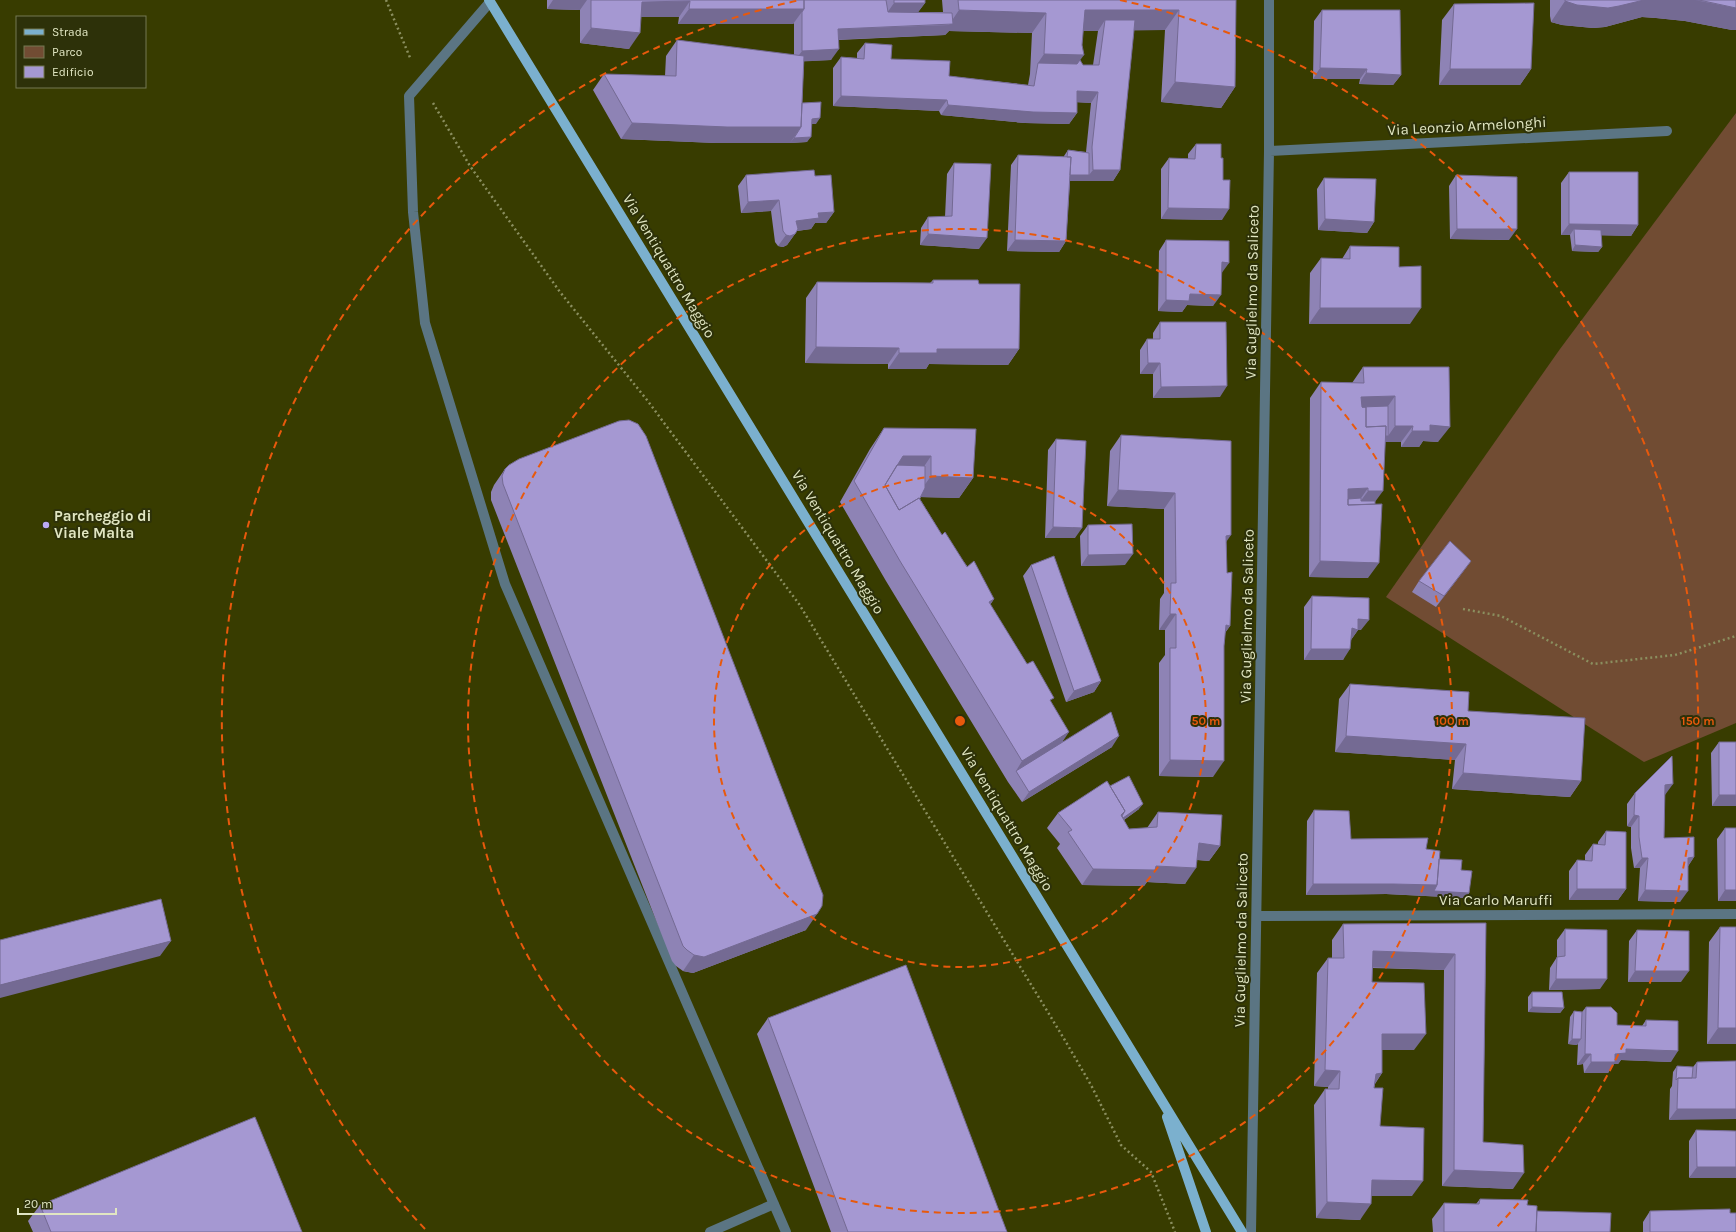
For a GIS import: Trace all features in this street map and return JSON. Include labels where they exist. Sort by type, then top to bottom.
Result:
[{"type":"main road","name":"Via Ventiquattro Maggio","points":[[490,1],[1242,1232]]},
{"type":"main road","name":"Via Ventiquattro Maggio","points":[[1162,1100],[1206,1232]]},
{"type":"street","name":"Via Guglielmo da Saliceto","points":[[1252,1232],[1269,151],[1269,0]]},
{"type":"street","points":[[490,1],[409,96],[413,212],[425,323],[505,584],[786,1232]]},
{"type":"street","name":"Via Leonzio Armelonghi","points":[[1269,151],[1667,131]]},
{"type":"street","name":"Via Carlo Maruffi","points":[[1257,916],[1736,914]]},
{"type":"street","points":[[710,1232],[774,1204]]},
{"type":"path","points":[[386,0],[421,82],[470,166],[560,292],[647,400],[799,604],[1064,1037],[1091,1085],[1121,1145],[1151,1172],[1175,1232]]},
{"type":"path","points":[[1463,609],[1501,616],[1593,664],[1675,655],[1736,636]]},
{"type":"green space","points":[[1736,113],[1736,723],[1644,762],[1386,597],[1560,349]]},
{"type":"building","points":[[591,0],[804,0],[804,9],[689,9],[690,1],[642,2],[640,33],[591,28]]},
{"type":"building","points":[[804,0],[886,0],[888,12],[952,13],[953,24],[838,29],[839,49],[802,51],[802,12],[804,9]]},
{"type":"building","points":[[894,0],[925,0],[925,3],[894,3]]},
{"type":"building","points":[[958,0],[1236,0],[1235,87],[1175,82],[1179,10],[1085,10],[1082,45],[1084,55],[1044,54],[1046,13],[959,10]]},
{"type":"building","points":[[1565,0],[1644,0],[1608,8],[1577,5]]},
{"type":"building","points":[[1699,0],[1736,0],[1736,8]]},
{"type":"building","points":[[1534,3],[1531,69],[1450,69],[1454,4]]},
{"type":"building","points":[[1322,10],[1400,10],[1401,75],[1366,73],[1367,69],[1320,68]]},
{"type":"building","points":[[1105,20],[1135,20],[1120,170],[1093,170],[1092,147],[1098,92],[1077,91],[1077,113],[1033,112],[948,105],[947,100],[841,96],[841,57],[864,59],[865,43],[892,45],[891,59],[950,61],[949,76],[1034,86],[1038,63],[1077,64],[1080,60],[1083,65],[1099,65]]},
{"type":"building","points":[[677,40],[804,56],[801,127],[727,127],[632,123],[604,74],[676,76]]},
{"type":"building","points":[[821,102],[820,118],[812,119],[811,137],[794,138],[801,127],[802,103]]},
{"type":"building","points":[[1196,144],[1221,144],[1221,158],[1223,158],[1223,180],[1230,180],[1229,209],[1168,208],[1169,158],[1195,159]]},
{"type":"building","points":[[1068,150],[1089,153],[1089,175],[1070,175],[1071,157],[1067,157]]},
{"type":"building","points":[[1018,155],[1071,157],[1066,241],[1015,240]]},
{"type":"building","points":[[954,163],[991,164],[987,238],[928,234],[928,217],[952,216]]},
{"type":"building","points":[[814,170],[815,176],[831,175],[834,212],[818,213],[819,218],[796,221],[798,229],[795,234],[790,236],[786,235],[783,231],[779,200],[748,202],[746,175]]},
{"type":"building","points":[[1569,172],[1638,172],[1638,225],[1569,224]]},
{"type":"building","points":[[1456,175],[1517,177],[1517,229],[1457,229]]},
{"type":"building","points":[[1324,178],[1376,179],[1374,222],[1325,219]]},
{"type":"building","points":[[1574,229],[1601,230],[1602,247],[1575,245]]},
{"type":"building","points":[[1166,240],[1229,241],[1229,263],[1222,262],[1221,295],[1190,294],[1189,301],[1166,300]]},
{"type":"building","points":[[1350,246],[1399,247],[1399,267],[1421,266],[1421,308],[1320,308],[1321,258],[1350,259]]},
{"type":"building","points":[[933,280],[978,280],[979,284],[1020,284],[1019,349],[937,349],[937,353],[899,353],[899,348],[816,347],[817,282],[933,283]]},
{"type":"building","points":[[1160,322],[1226,322],[1227,386],[1161,387],[1160,363],[1148,363],[1147,339],[1160,339]]},
{"type":"building","points":[[1363,367],[1449,367],[1450,427],[1430,425],[1430,431],[1412,431],[1413,426],[1395,426],[1395,396],[1361,397],[1362,407],[1366,407],[1366,427],[1386,426],[1383,491],[1368,491],[1368,488],[1348,489],[1348,505],[1382,504],[1379,563],[1320,561],[1321,382],[1364,383]]},
{"type":"building","points":[[1388,406],[1388,436],[1386,436],[1386,426],[1366,427],[1366,407],[1362,407]]},
{"type":"building","points":[[629,420],[638,424],[646,436],[823,895],[822,906],[817,914],[704,957],[694,955],[683,946],[503,484],[502,476],[505,469],[519,459],[619,421]]},
{"type":"building","points":[[884,428],[976,429],[973,478],[931,476],[931,456],[903,456],[885,485],[899,510],[919,498],[942,535],[945,532],[967,567],[974,561],[994,599],[989,602],[1027,664],[1033,661],[1054,698],[1050,700],[1069,732],[1022,761],[900,561],[854,481]]},
{"type":"building","points":[[1121,435],[1231,441],[1231,535],[1226,536],[1227,573],[1232,572],[1230,626],[1226,625],[1224,646],[1224,761],[1170,760],[1170,648],[1176,648],[1176,614],[1170,614],[1171,583],[1176,583],[1175,493],[1118,490]]},
{"type":"building","points":[[1056,439],[1086,441],[1082,528],[1053,527]]},
{"type":"building","points":[[897,465],[925,466],[925,488],[920,498],[899,510],[885,485]]},
{"type":"building","points":[[1361,498],[1361,501],[1375,501],[1375,504],[1348,505],[1348,499]]},
{"type":"building","points":[[1132,524],[1133,554],[1088,555],[1088,525]]},
{"type":"building","points":[[1450,541],[1471,561],[1444,596],[1419,581]]},
{"type":"building","points":[[1054,556],[1101,681],[1074,691],[1031,565]]},
{"type":"building","points":[[1312,596],[1369,598],[1369,620],[1358,619],[1358,630],[1352,628],[1350,649],[1311,649]]},
{"type":"building","points":[[1350,684],[1469,692],[1468,711],[1585,718],[1581,781],[1463,773],[1466,744],[1346,736]]},
{"type":"building","points":[[1111,712],[1119,736],[1029,792],[1016,771]]},
{"type":"building","points":[[1719,742],[1736,742],[1736,795],[1719,795]]},
{"type":"building","points":[[1672,756],[1673,784],[1665,785],[1664,838],[1694,837],[1694,857],[1688,858],[1688,891],[1645,890],[1648,858],[1642,858],[1639,837],[1639,816],[1634,815],[1635,793]]},
{"type":"building","points":[[1129,776],[1143,804],[1123,818],[1122,816],[1125,811],[1110,786]]},
{"type":"building","points":[[1107,781],[1125,811],[1121,815],[1129,829],[1157,827],[1158,812],[1222,815],[1220,846],[1199,843],[1196,868],[1156,866],[1155,870],[1093,869],[1068,832],[1072,830],[1058,813]]},
{"type":"building","points":[[1314,810],[1349,811],[1351,839],[1428,838],[1426,849],[1440,851],[1437,885],[1313,884]]},
{"type":"building","points":[[1725,828],[1736,828],[1736,890],[1725,890]]},
{"type":"building","points":[[1606,831],[1626,832],[1626,889],[1577,889],[1577,860],[1592,861],[1593,844],[1605,845]]},
{"type":"building","points":[[1439,859],[1462,860],[1461,870],[1472,871],[1469,893],[1434,891],[1437,885]]},
{"type":"building","points":[[161,899],[171,941],[0,985],[0,940]]},
{"type":"building","points":[[1486,923],[1483,1142],[1523,1145],[1524,1173],[1454,1170],[1455,954],[1373,951],[1372,982],[1424,983],[1426,1034],[1382,1034],[1382,1073],[1376,1074],[1374,1088],[1383,1088],[1380,1126],[1424,1128],[1423,1181],[1372,1180],[1371,1204],[1327,1202],[1325,1089],[1339,1089],[1340,1071],[1325,1070],[1328,958],[1344,958],[1343,924]]},
{"type":"building","points":[[1720,927],[1736,927],[1736,1028],[1718,1028]]},
{"type":"building","points":[[1565,929],[1607,930],[1607,979],[1556,979],[1557,957],[1565,956]]},
{"type":"building","points":[[1637,930],[1689,931],[1689,971],[1635,971]]},
{"type":"building","points":[[906,965],[1007,1232],[848,1232],[768,1018]]},
{"type":"building","points":[[1532,992],[1562,992],[1564,1008],[1532,1007]]},
{"type":"building","points":[[1586,1007],[1611,1007],[1617,1013],[1617,1025],[1646,1026],[1646,1020],[1678,1021],[1678,1051],[1626,1049],[1626,1053],[1615,1054],[1615,1062],[1591,1062],[1591,1054],[1585,1054]]},
{"type":"building","points":[[1574,1011],[1582,1012],[1581,1039],[1572,1039]]},
{"type":"building","points":[[1736,1061],[1736,1109],[1677,1109],[1678,1078],[1696,1078],[1697,1062]]},
{"type":"building","points":[[1677,1066],[1693,1067],[1692,1078],[1678,1078],[1676,1080]]},
{"type":"building","points":[[255,1117],[302,1232],[51,1232],[40,1205]]},
{"type":"building","points":[[1696,1130],[1736,1131],[1736,1167],[1697,1167]]},
{"type":"building","points":[[1480,1199],[1528,1200],[1527,1205],[1537,1206],[1536,1232],[1444,1232],[1444,1203],[1479,1204]]},
{"type":"building","points":[[1730,1209],[1730,1213],[1736,1213],[1736,1232],[1650,1232],[1650,1211]]},
{"type":"building","points":[[1537,1211],[1611,1213],[1610,1232],[1536,1232]]},
{"type":"place","name":"Parcheggio di Viale Malta","points":[[46,525]]}]
